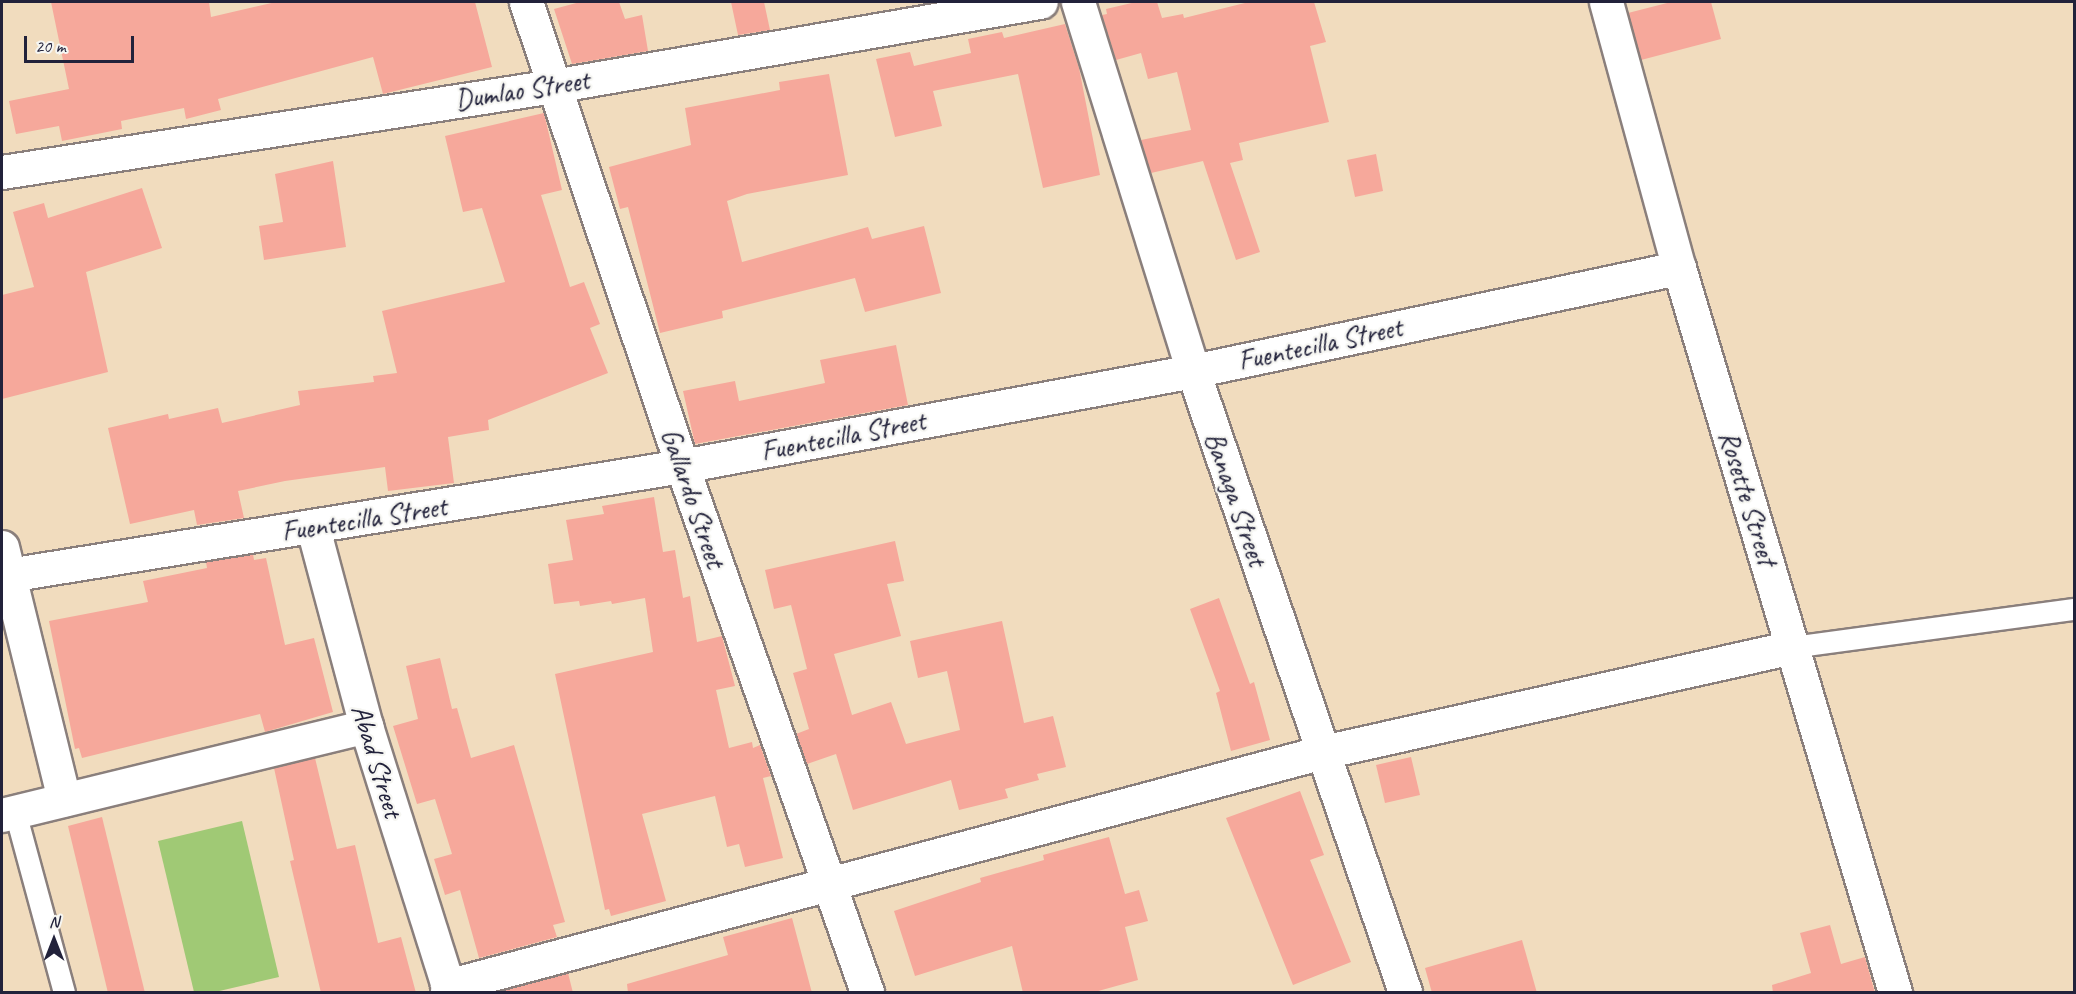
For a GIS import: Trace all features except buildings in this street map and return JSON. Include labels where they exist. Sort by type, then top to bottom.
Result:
[{"type":"street","name":"Gallardo Street","points":[[526,2],[682,466],[867,993]]},
{"type":"street","name":"Dumlao Street","points":[[2,172],[553,86],[1041,2]]},
{"type":"street","name":"Banaga Street","points":[[1078,2],[1193,372],[1405,993]]},
{"type":"street","name":"Rosette Street","points":[[1606,2],[1679,268],[1895,993]]},
{"type":"street","name":"Fuentecilla Street","points":[[4,566],[313,528],[682,466],[1193,372],[1679,268]]},
{"type":"street","name":"Abad Street","points":[[313,528],[366,726],[448,989]]},
{"type":"street","points":[[4,566],[64,800]]},
{"type":"street","points":[[448,989],[1323,752],[1792,647]]},
{"type":"street","points":[[8,814],[366,726]]},
{"type":"lane","points":[[1792,647],[2074,609]]},
{"type":"lane","points":[[8,814],[64,993]]},
{"type":"green space","points":[[242,821],[279,977],[215,992],[194,992],[158,841]]}]
